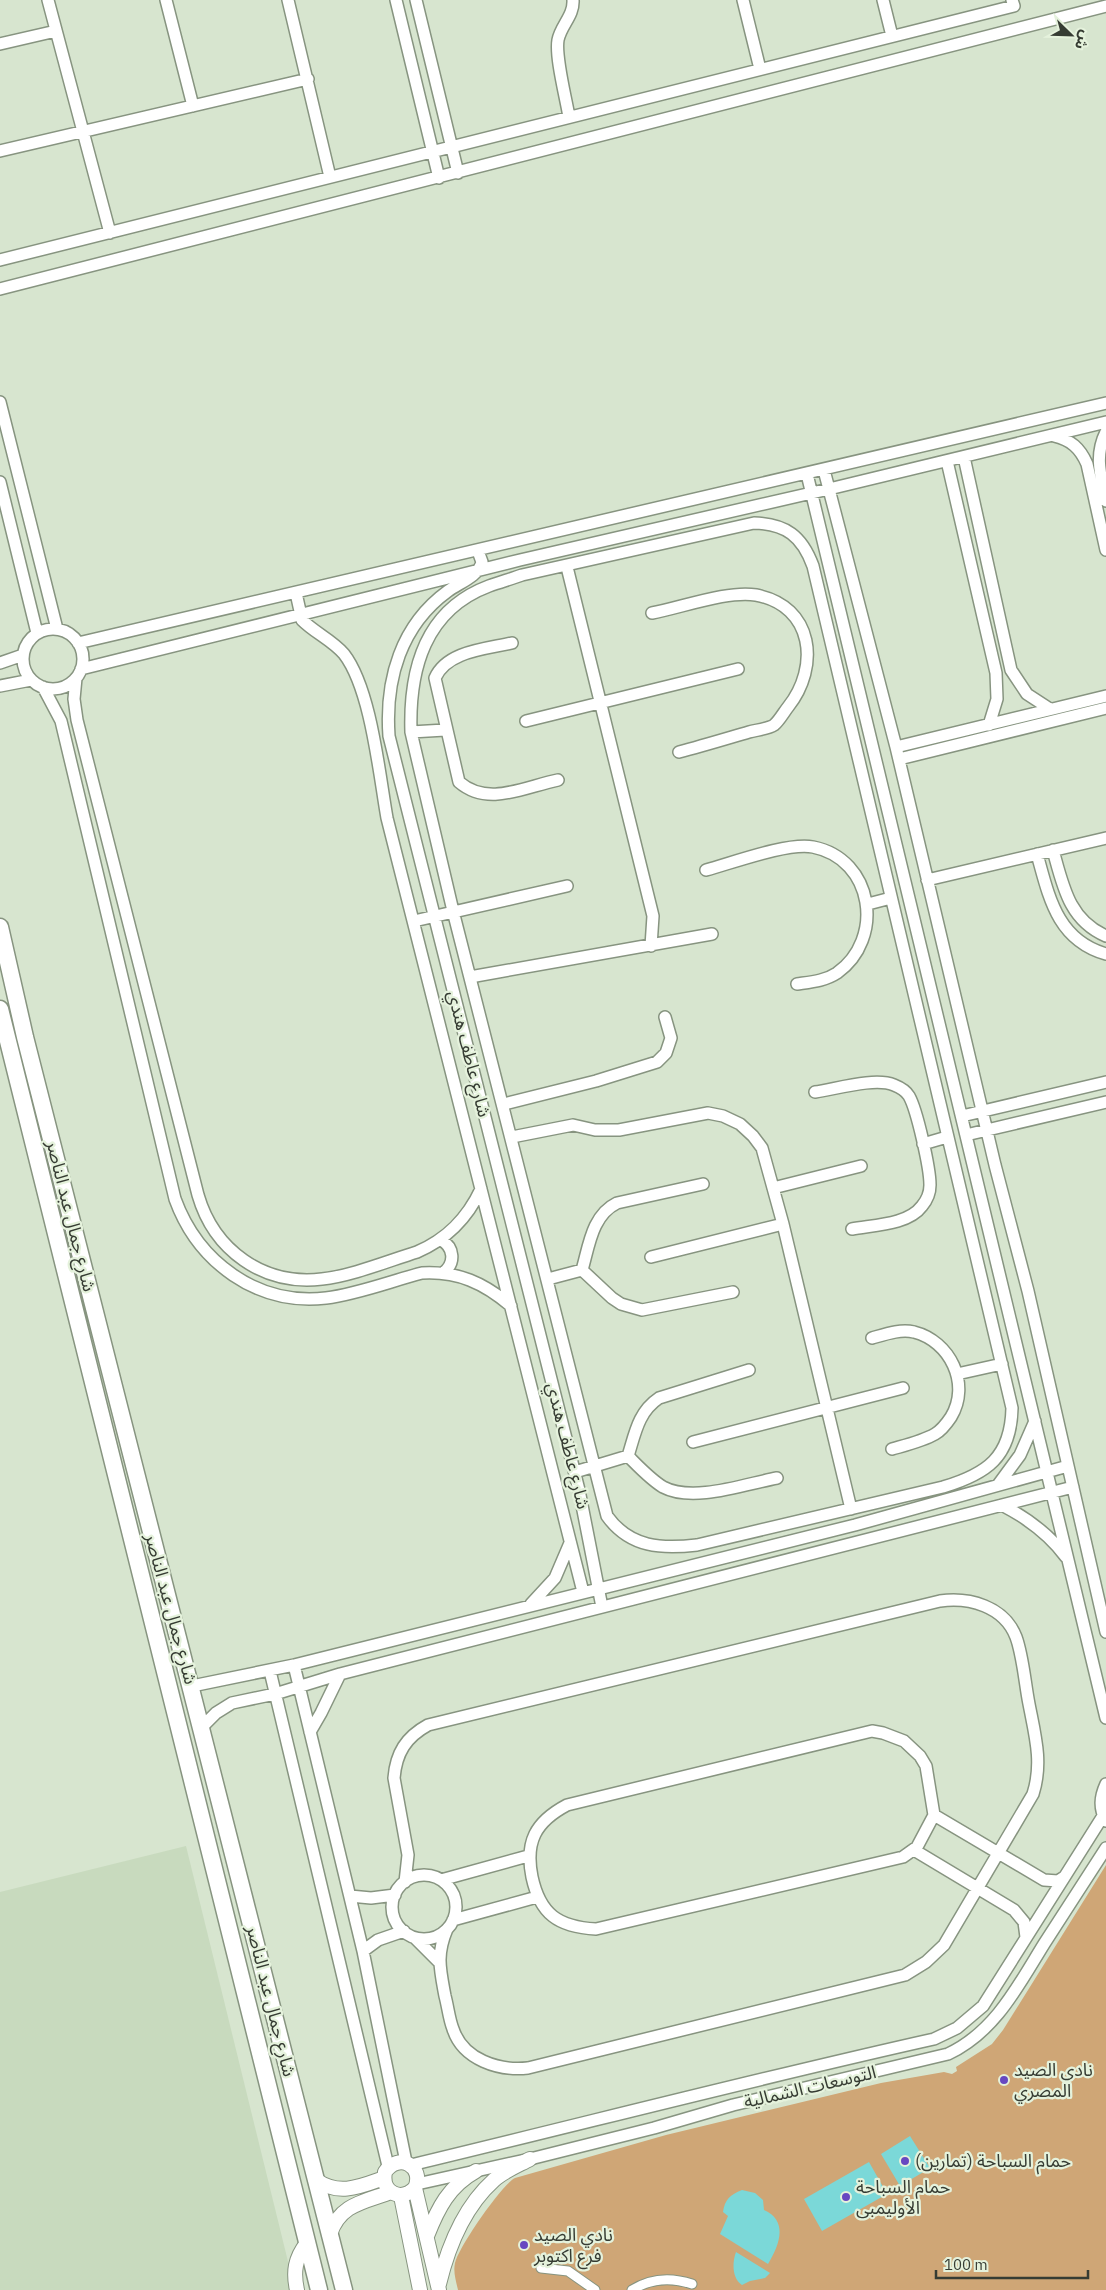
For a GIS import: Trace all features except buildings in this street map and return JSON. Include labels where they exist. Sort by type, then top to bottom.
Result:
[{"type":"main road","name":"شارع جمال عبد الناصر","points":[[0,927],[25,1037],[192,1686],[344,2290]]},
{"type":"main road","name":"شارع جمال عبد الناصر","points":[[0,1009],[138,1568],[201,1809],[318,2290]]},
{"type":"main road","points":[[8,1042],[13,1046],[19,1045],[25,1037]]},
{"type":"main road","points":[[19,1080],[25,1073],[31,1073],[36,1077]]},
{"type":"street","points":[[48,0],[110,232]]},
{"type":"street","points":[[166,0],[193,106]]},
{"type":"street","points":[[288,0],[330,177]]},
{"type":"street","points":[[396,0],[439,178]]},
{"type":"street","points":[[416,0],[458,173]]},
{"type":"street","points":[[743,0],[760,69]]},
{"type":"street","points":[[883,0],[892,36]]},
{"type":"street","points":[[0,260],[1014,6],[1012,0]]},
{"type":"street","points":[[569,117],[557,50],[558,39],[576,1]]},
{"type":"street","points":[[0,290],[1106,6]]},
{"type":"street","points":[[0,44],[56,31]]},
{"type":"street","points":[[0,151],[308,79]]},
{"type":"street","points":[[0,402],[56,629]]},
{"type":"street","points":[[78,643],[1106,403]]},
{"type":"street","points":[[43,687],[62,687],[78,673],[300,614],[479,570],[829,490],[1106,422]]},
{"type":"street","points":[[1106,432],[1099,452],[1098,464],[1106,501]]},
{"type":"street","points":[[1052,435],[1064,438],[1074,444],[1082,453],[1087,464],[1106,550]]},
{"type":"street","points":[[964,456],[1011,670],[1027,694],[1050,709]]},
{"type":"street","points":[[947,461],[996,673],[997,699],[989,724]]},
{"type":"street","points":[[824,470],[899,759],[986,1130],[1028,1291],[1106,1632]]},
{"type":"street","points":[[807,474],[1106,1718]]},
{"type":"street","points":[[0,482],[37,633]]},
{"type":"street","points":[[754,523],[781,527],[797,537],[807,550],[1012,1408],[1012,1427],[1005,1446],[991,1466],[970,1479],[952,1485],[698,1545],[658,1548],[635,1540],[614,1526],[608,1516],[504,1104],[453,911],[411,732],[410,704],[413,677],[424,645],[441,618],[463,600],[488,586],[522,575],[567,566],[754,523]]},
{"type":"street","points":[[478,551],[482,562],[479,570]]},
{"type":"street","points":[[567,566],[653,916],[651,946]]},
{"type":"street","name":"شارع عاطف هندي","points":[[479,570],[435,601],[416,621],[397,660],[390,690],[388,720],[392,751],[575,1472],[602,1607]]},
{"type":"street","points":[[296,593],[300,614]]},
{"type":"street","points":[[652,613],[739,594],[756,595],[772,600],[786,608],[798,620],[806,635],[806,674],[799,694],[774,725],[679,752]]},
{"type":"street","name":"شارع عاطف هندي","points":[[300,614],[307,624],[328,638],[344,655],[361,684],[387,818],[583,1592]]},
{"type":"street","points":[[481,1189],[460,1222],[440,1240],[417,1252],[336,1276],[298,1280],[273,1275],[250,1265],[230,1250],[213,1230],[198,1195],[76,720],[74,699],[82,656],[78,643],[69,633],[56,629],[37,633],[28,642],[23,655],[24,668],[32,680],[43,687],[61,721],[175,1199],[193,1237],[211,1258],[233,1276],[258,1289],[285,1296],[326,1298],[422,1273],[443,1273],[464,1277],[484,1285],[511,1306]]},
{"type":"street","points":[[806,635],[827,630]]},
{"type":"street","points":[[512,643],[455,658],[439,669],[435,678],[445,730],[459,782],[468,790],[480,794],[494,795],[558,780]]},
{"type":"street","points":[[0,663],[23,655]]},
{"type":"street","points":[[526,720],[738,669]]},
{"type":"street","points":[[0,686],[32,680]]},
{"type":"street","points":[[896,747],[1106,696]]},
{"type":"street","points":[[899,759],[1106,708]]},
{"type":"street","points":[[411,732],[445,730]]},
{"type":"street","points":[[927,880],[1106,838]]},
{"type":"street","points":[[706,870],[796,846],[813,847],[829,852],[843,861],[855,873],[863,887],[868,904],[868,924],[862,944],[851,960],[830,976],[817,982],[797,984]]},
{"type":"street","points":[[1053,850],[1065,896],[1073,910],[1083,922],[1106,936]]},
{"type":"street","points":[[1037,854],[1052,906],[1063,925],[1078,941],[1106,954]]},
{"type":"street","points":[[414,921],[567,886]]},
{"type":"street","points":[[868,904],[891,898]]},
{"type":"street","points":[[470,978],[712,934]]},
{"type":"street","points":[[504,1104],[596,1081],[657,1062],[666,1053],[671,1038],[665,1017]]},
{"type":"street","points":[[815,1092],[877,1082],[894,1085],[909,1096],[924,1144],[930,1185],[928,1197],[922,1207],[913,1215],[902,1220],[852,1229]]},
{"type":"street","points":[[962,1116],[1106,1082]]},
{"type":"street","points":[[966,1135],[1106,1102]]},
{"type":"street","points":[[512,1137],[574,1126],[595,1130],[619,1130],[708,1113],[716,1114],[740,1124],[753,1136],[762,1148],[783,1224],[850,1509]]},
{"type":"street","points":[[924,1144],[947,1137]]},
{"type":"street","points":[[773,1188],[860,1166]]},
{"type":"street","points":[[582,1270],[596,1224],[608,1208],[617,1203],[703,1184]]},
{"type":"street","points":[[651,1257],[783,1224]]},
{"type":"street","points":[[440,1240],[448,1246],[452,1254],[451,1263],[443,1273]]},
{"type":"street","points":[[548,1279],[582,1270]]},
{"type":"street","points":[[582,1270],[612,1298],[621,1304],[642,1310],[733,1292]]},
{"type":"street","points":[[872,1338],[896,1331],[912,1332],[927,1337],[941,1346],[951,1359],[957,1374],[957,1400],[946,1424],[936,1434],[892,1450]]},
{"type":"street","points":[[957,1374],[1002,1364]]},
{"type":"street","points":[[628,1456],[642,1413],[649,1404],[659,1398],[749,1370]]},
{"type":"street","points":[[693,1442],[903,1388]]},
{"type":"street","points":[[998,1485],[1020,1455],[1035,1421]]},
{"type":"street","points":[[575,1472],[628,1456]]},
{"type":"street","points":[[628,1456],[651,1478],[677,1493],[692,1495],[777,1478]]},
{"type":"street","points":[[192,1686],[294,1665],[855,1525],[1068,1466]]},
{"type":"street","points":[[202,1727],[216,1713],[232,1703],[275,1694],[340,1674],[1073,1487]]},
{"type":"street","points":[[1002,1505],[1024,1517],[1044,1532],[1069,1561]]},
{"type":"street","points":[[528,1606],[555,1578],[570,1541]]},
{"type":"street","points":[[575,1563],[580,1567],[587,1568],[593,1560]]},
{"type":"street","points":[[408,1854],[425,1875],[441,1880],[450,1888],[455,1898],[456,1909],[438,1961],[453,2030],[465,2048],[477,2058],[492,2066],[516,2070],[528,2068],[905,1975],[926,1962],[944,1945],[1033,1794],[1038,1774],[1038,1753],[1016,1637],[1004,1620],[989,1608],[965,1600],[952,1599],[428,1725],[406,1741],[398,1755],[395,1766],[394,1778],[408,1854],[405,1882],[395,1895],[394,1915],[409,1934],[438,1961]]},
{"type":"street","points":[[294,1665],[363,1951],[409,2163],[416,2170],[416,2186],[439,2289]]},
{"type":"street","points":[[270,1670],[386,2172],[384,2184],[396,2194],[420,2290]]},
{"type":"street","points":[[310,1732],[340,1674]]},
{"type":"street","points":[[872,1731],[899,1738],[920,1756],[926,1766],[934,1815],[914,1850],[892,1862],[596,1929],[582,1928],[556,1918],[544,1909],[537,1897],[528,1856],[530,1846],[541,1826],[548,1817],[567,1805],[872,1731]]},
{"type":"street","points":[[316,2180],[325,2186],[346,2190],[386,2172],[400,2161],[409,2163],[649,2108],[794,2070],[934,2039],[957,2028],[983,2006],[1064,1877],[1105,1818],[1101,1799],[1106,1784]]},
{"type":"street","points":[[934,1815],[1044,1880],[1051,1882],[1064,1877]]},
{"type":"street","name":"التوسعات الشمالية","points":[[416,2186],[654,2128],[733,2105],[948,2054],[966,2044],[990,2025],[1006,2004],[1106,1848]]},
{"type":"street","points":[[914,1850],[978,1888],[1020,1916],[1024,1922],[1026,1937]]},
{"type":"street","points":[[441,1880],[528,1856]]},
{"type":"street","points":[[405,1882],[425,1875]]},
{"type":"street","points":[[350,1896],[371,1898],[395,1895]]},
{"type":"street","points":[[363,1951],[378,1940],[409,1934],[432,1938],[450,1924],[537,1897]]},
{"type":"street","points":[[957,2028],[966,2044]]},
{"type":"street","points":[[649,2108],[654,2128]]},
{"type":"street","points":[[439,2289],[445,2262],[459,2229],[481,2194],[496,2179],[530,2159]]},
{"type":"street","points":[[427,2236],[447,2196],[460,2180],[476,2171]]},
{"type":"street","points":[[330,2234],[333,2224],[346,2209],[396,2194],[410,2194],[416,2186]]},
{"type":"street","points":[[297,2290],[295,2269],[299,2254],[307,2243]]},
{"type":"street","points":[[541,2268],[568,2271],[595,2290]]},
{"type":"street","points":[[632,2290],[644,2283],[664,2279],[692,2284]]},
{"type":"shaded area","points":[[186,1846],[295,2290],[0,2290],[0,1892]]},
{"type":"shaded area","name":"نادى الصيد المصري","points":[[1106,1865],[1106,2290],[458,2290],[454,2270],[458,2255],[491,2204],[515,2178],[666,2135],[881,2083],[944,2072],[952,2074],[957,2071],[956,2067],[992,2044],[1003,2030]]},
{"type":"water","name":"حمام السباحة (تمارين)","points":[[910,2136],[930,2168],[900,2186],[881,2154]]},
{"type":"water","name":"حمام السباحة الأوليمبى","points":[[869,2162],[887,2194],[822,2231],[804,2199]]},
{"type":"water","points":[[742,2190],[755,2193],[763,2200],[764,2210],[777,2221],[780,2234],[776,2250],[768,2264],[720,2234],[728,2216],[723,2212],[725,2204],[731,2196]]},
{"type":"water","points":[[736,2252],[770,2273],[765,2278],[742,2285],[736,2278],[734,2270]]},
{"type":"place","name":"نادى الصيد المصري","points":[[1004,2080]]},
{"type":"place","name":"حمام السباحة (تمارين)","points":[[905,2161]]},
{"type":"place","name":"حمام السباحة الأوليمبى","points":[[846,2197]]},
{"type":"place","name":"نادي الصيد فرع اكتوبر","points":[[524,2245]]}]
